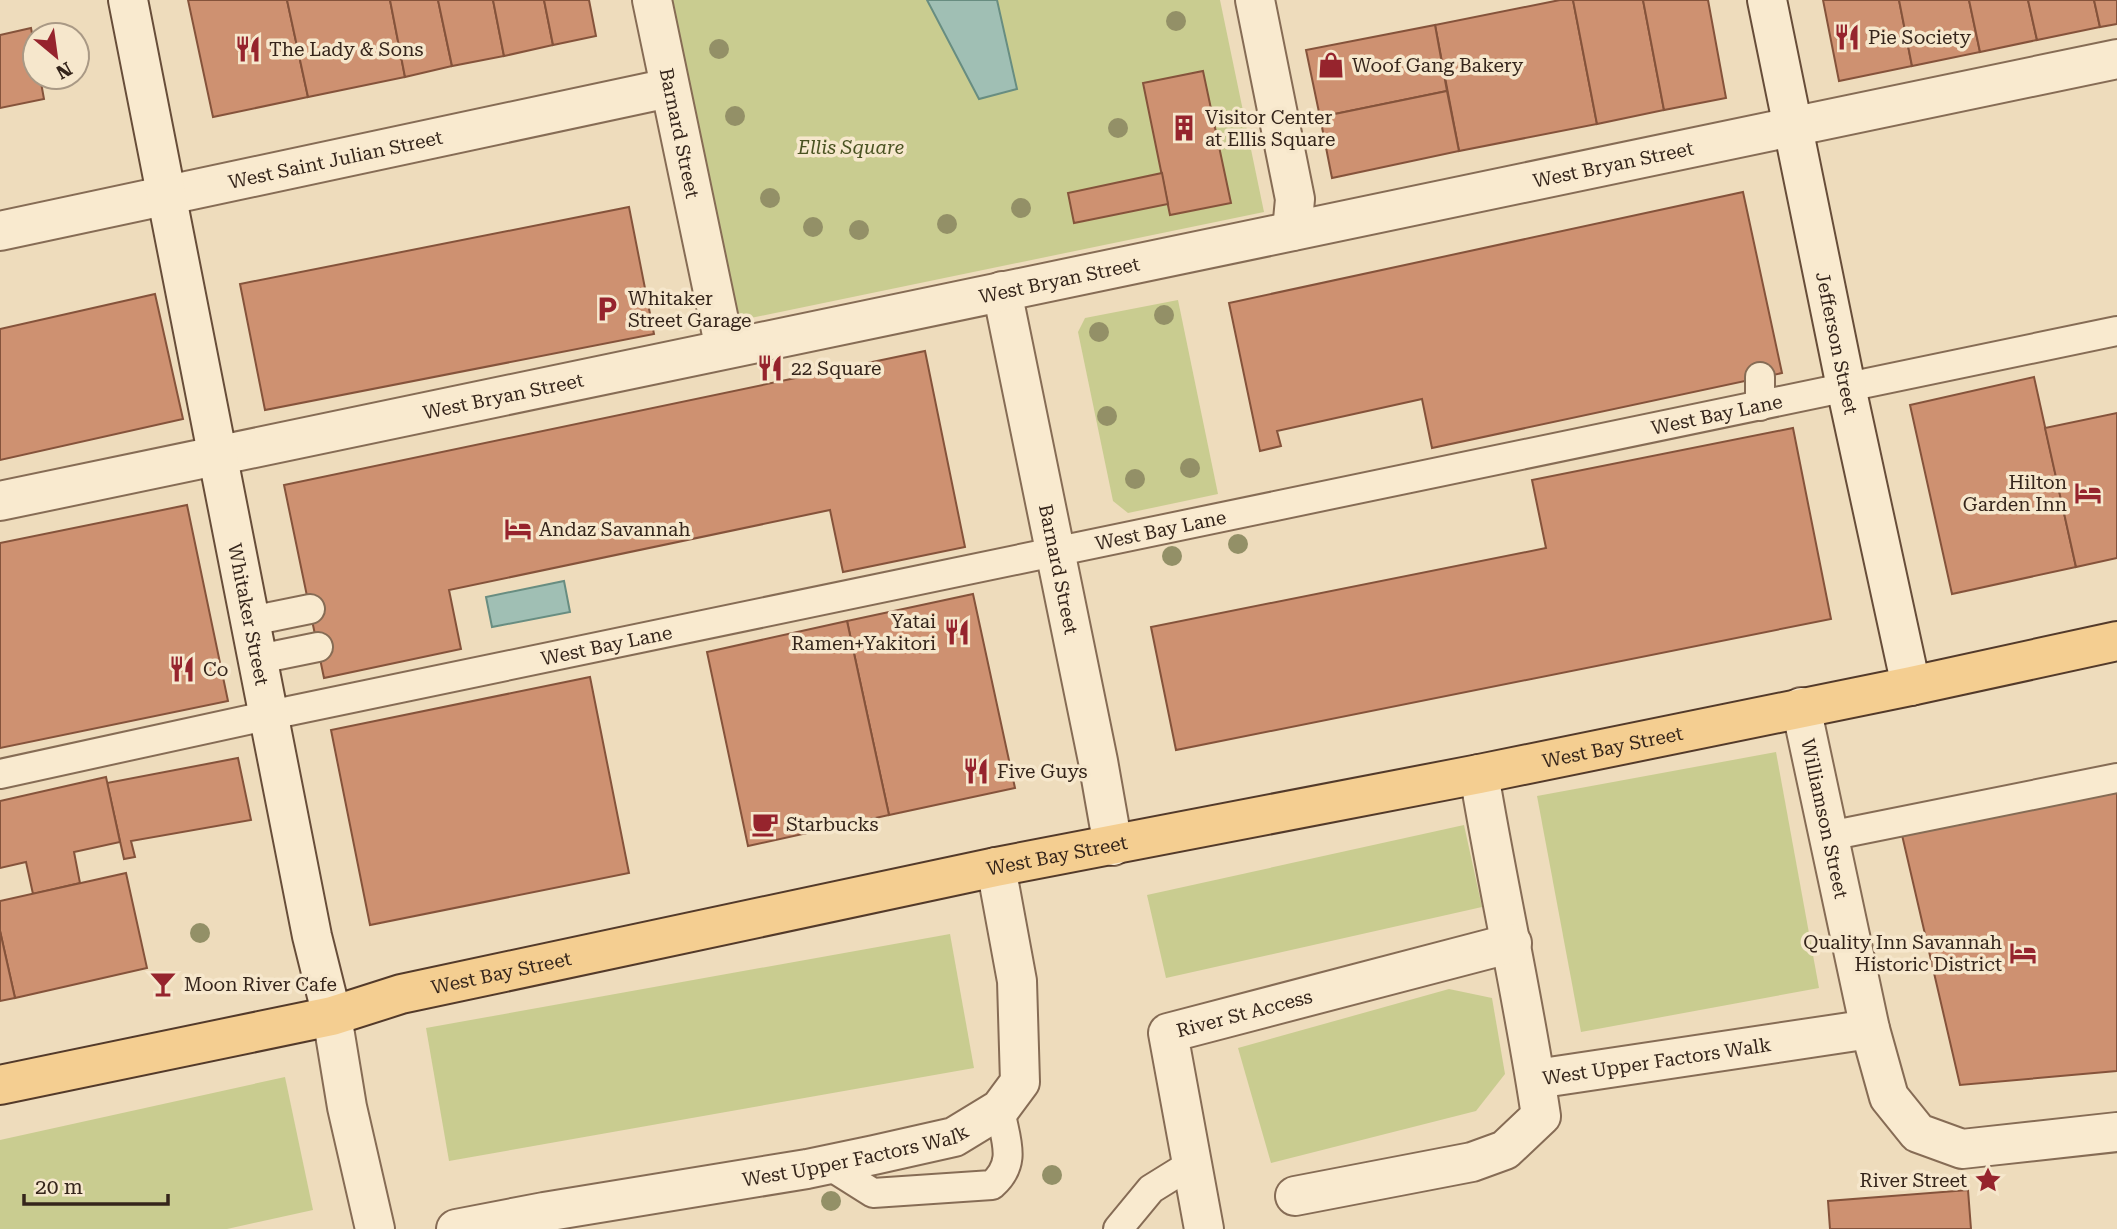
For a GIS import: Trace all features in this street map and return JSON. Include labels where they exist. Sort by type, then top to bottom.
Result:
[{"type":"main road","name":"West Bay Street","points":[[0,1085],[332,1016],[401,994],[996,867],[1479,774],[2117,641]]},
{"type":"street","name":"Whitaker Street","points":[[128,0],[312,936],[332,1016],[347,1107],[374,1229]]},
{"type":"street","name":"Barnard Street","points":[[652,0],[725,349]]},
{"type":"street","points":[[1255,0],[1295,199],[1292,231]]},
{"type":"street","name":"Jefferson Street","points":[[1767,0],[1846,387],[1911,686]]},
{"type":"street","name":"West Bryan Street","points":[[0,500],[2117,59]]},
{"type":"street","name":"West Saint Julian Street","points":[[0,231],[669,88]]},
{"type":"street","name":"Barnard Street","points":[[1002,291],[1113,846]]},
{"type":"street","name":"Williamson Street","points":[[1801,707],[1870,1029],[1889,1097],[1918,1133],[1962,1149],[2117,1132]]},
{"type":"street","points":[[1479,774],[1536,1079]]},
{"type":"street","name":"West Upper Factors Walk","points":[[456,1229],[827,1164],[954,1137],[1000,1109],[1020,1082],[1017,981],[996,867]]},
{"type":"street","name":"River St Access","points":[[1204,1229],[1168,1033],[1512,943]]},
{"type":"street","name":"West Upper Factors Walk","points":[[1295,1196],[1472,1162],[1505,1150],[1541,1116],[1536,1079],[1870,1029]]},
{"type":"lane","name":"West Bay Lane","points":[[0,774],[270,715],[2117,331]]},
{"type":"lane","points":[[1760,377],[1760,405]]},
{"type":"lane","points":[[251,621],[310,609]]},
{"type":"lane","points":[[259,659],[318,647]]},
{"type":"lane","points":[[1829,836],[2117,778]]},
{"type":"lane","points":[[827,1164],[873,1193],[992,1185],[1004,1174],[1009,1160],[1000,1109]]},
{"type":"lane","points":[[1118,1229],[1151,1189],[1193,1163]]},
{"type":"green space","name":"Ellis Square","points":[[670,0],[1220,0],[1264,212],[736,321]]},
{"type":"green space","points":[[1178,300],[1218,494],[1128,513],[1113,501],[1078,332],[1085,318]]},
{"type":"green space","points":[[1776,752],[1819,988],[1581,1032],[1537,796]]},
{"type":"green space","points":[[1464,825],[1482,907],[1166,978],[1147,895]]},
{"type":"green space","points":[[950,934],[974,1068],[449,1161],[426,1028]]},
{"type":"green space","points":[[1449,989],[1492,998],[1505,1074],[1476,1111],[1271,1163],[1238,1048]]},
{"type":"green space","points":[[285,1077],[313,1210],[227,1229],[0,1229],[0,1140]]},
{"type":"water","points":[[927,0],[997,0],[1017,89],[979,99]]},
{"type":"water","points":[[564,581],[570,612],[492,627],[486,597]]},
{"type":"building","name":"The Lady & Sons","points":[[188,0],[287,0],[308,97],[213,117]]},
{"type":"building","points":[[287,0],[390,0],[405,77],[308,97]]},
{"type":"building","points":[[390,0],[438,0],[452,66],[405,77]]},
{"type":"building","points":[[438,0],[493,0],[504,56],[452,66]]},
{"type":"building","points":[[493,0],[544,0],[553,45],[504,56]]},
{"type":"building","points":[[544,0],[589,0],[596,36],[553,45]]},
{"type":"building","points":[[1560,0],[1573,0],[1597,124],[1459,151],[1435,25]]},
{"type":"building","points":[[1573,0],[1643,0],[1664,110],[1597,124]]},
{"type":"building","points":[[1643,0],[1708,0],[1726,98],[1664,110]]},
{"type":"building","points":[[1823,0],[1899,0],[1912,66],[1839,81]]},
{"type":"building","points":[[1899,0],[1969,0],[1980,52],[1912,66]]},
{"type":"building","points":[[1969,0],[2028,0],[2037,40],[1980,52]]},
{"type":"building","points":[[2028,0],[2094,0],[2100,27],[2037,40]]},
{"type":"building","points":[[2094,0],[2117,0],[2117,24],[2100,27]]},
{"type":"building","points":[[1435,25],[1447,91],[1320,117],[1306,50]]},
{"type":"building","points":[[21,30],[21,91],[43,91],[44,99],[0,108],[0,35]]},
{"type":"building","name":"Visitor Center at Ellis Square","points":[[1203,71],[1231,203],[1170,215],[1143,83]]},
{"type":"building","points":[[1447,91],[1459,151],[1332,178],[1320,117]]},
{"type":"building","points":[[1162,173],[1168,204],[1074,223],[1068,193]]},
{"type":"building","points":[[1743,192],[1782,373],[1432,448],[1422,399],[1277,431],[1281,446],[1260,451],[1229,303]]},
{"type":"building","points":[[629,207],[654,334],[265,410],[240,284]]},
{"type":"building","points":[[155,294],[183,419],[0,460],[0,329]]},
{"type":"building","name":"Andaz Savannah","points":[[925,351],[965,547],[843,572],[830,510],[449,590],[461,649],[324,678],[284,485]]},
{"type":"building","points":[[2034,377],[2076,567],[1952,594],[1910,405]]},
{"type":"building","name":"Hilton Garden Inn","points":[[2117,413],[2117,558],[2076,567],[2045,428]]},
{"type":"building","points":[[1793,428],[1831,619],[1176,750],[1151,627],[1546,548],[1532,480]]},
{"type":"building","points":[[187,505],[228,701],[0,748],[0,543]]},
{"type":"building","points":[[973,594],[1015,788],[889,815],[847,621]]},
{"type":"building","points":[[847,621],[889,815],[748,846],[707,652]]},
{"type":"building","points":[[590,677],[629,873],[370,925],[331,730]]},
{"type":"building","points":[[238,758],[251,820],[131,841],[135,857],[124,859],[107,783]]},
{"type":"building","points":[[106,777],[120,842],[74,852],[80,883],[33,894],[26,862],[0,868],[0,801]]},
{"type":"building","name":"Quality Inn Savannah Historic District","points":[[2117,788],[2117,1071],[1960,1085],[1902,835]]},
{"type":"building","points":[[126,873],[147,968],[15,998],[0,931],[0,901]]},
{"type":"building","points":[[0,931],[15,998],[0,1001]]},
{"type":"building","points":[[1968,1190],[1971,1229],[1830,1229],[1828,1201]]},
{"type":"place","name":"Pie Society","points":[[1847,37]]},
{"type":"place","name":"The Lady & Sons","points":[[248,49]]},
{"type":"place","name":"Woof Gang Bakery","points":[[1331,65]]},
{"type":"place","name":"Visitor Center at Ellis Square","points":[[1184,128]]},
{"type":"place","name":"Whitaker Street Garage","points":[[607,309]]},
{"type":"place","name":"22 Square","points":[[770,368]]},
{"type":"place","name":"Hilton Garden Inn","points":[[2088,493]]},
{"type":"place","name":"Andaz Savannah","points":[[518,529]]},
{"type":"place","name":"Yatai Ramen+Yakitori","points":[[957,632]]},
{"type":"place","name":"Co","points":[[182,669]]},
{"type":"place","name":"Five Guys","points":[[976,771]]},
{"type":"place","name":"Starbucks","points":[[765,824]]},
{"type":"place","name":"Quality Inn Savannah Historic District","points":[[2023,953]]},
{"type":"place","name":"Moon River Cafe","points":[[163,984]]},
{"type":"place","name":"River Street","points":[[1988,1180]]}]
